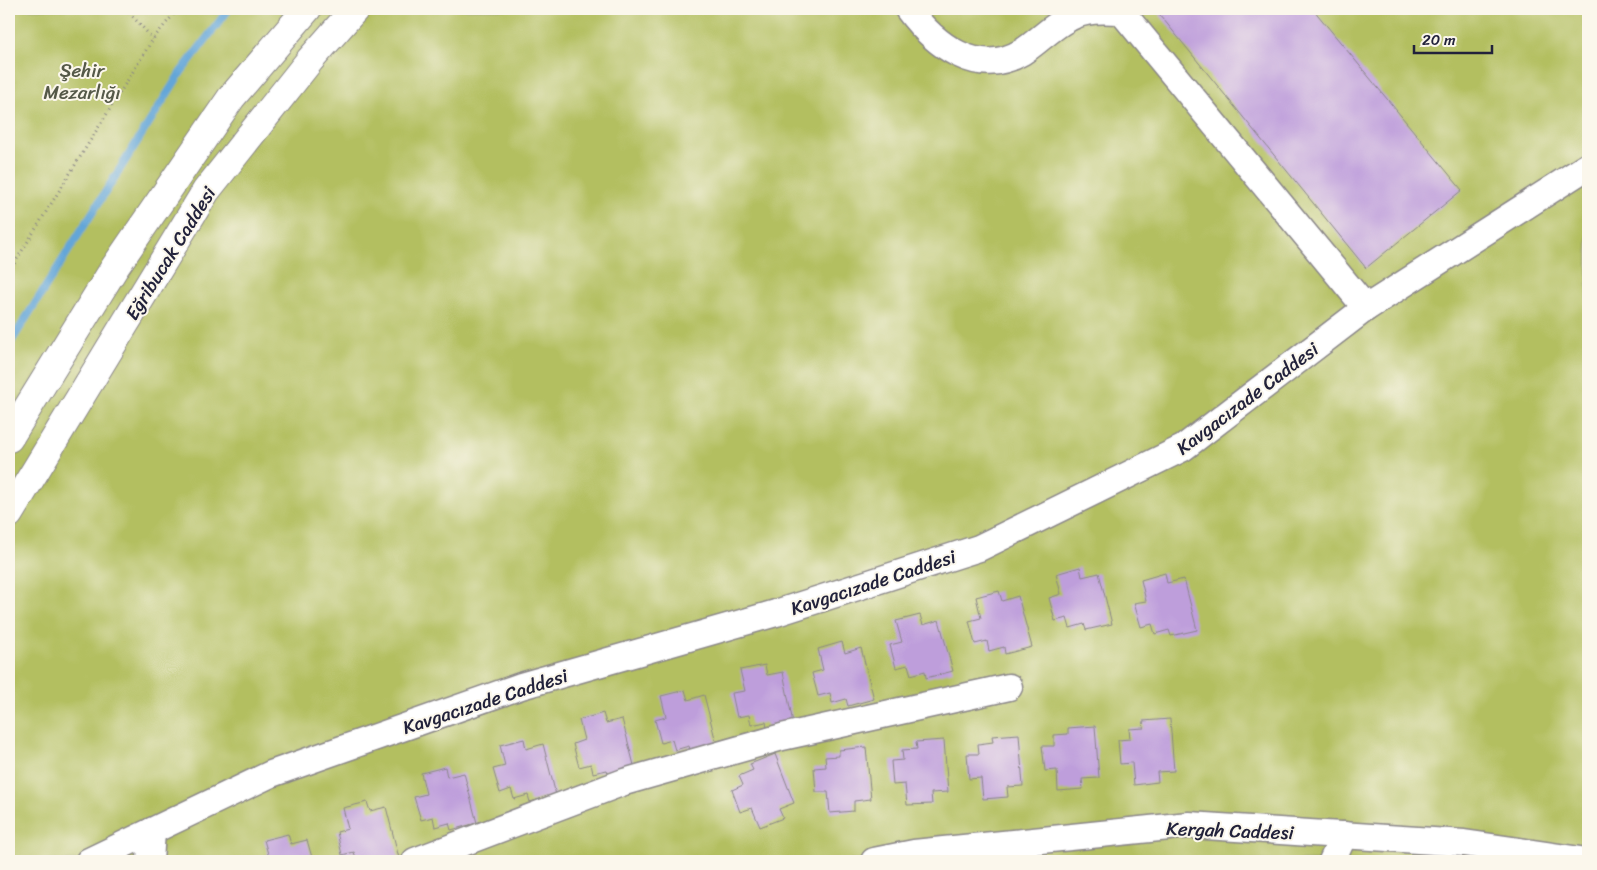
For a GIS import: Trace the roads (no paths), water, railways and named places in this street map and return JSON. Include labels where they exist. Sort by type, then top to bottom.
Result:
[{"type":"main road","name":"Eğribucak Caddesi","points":[[9,438],[114,268],[230,98],[307,9]]},
{"type":"main road","name":"Eğribucak Caddesi","points":[[9,514],[206,191],[310,60],[355,9]]},
{"type":"street","points":[[908,9],[924,29],[945,47],[971,60],[988,62],[1006,60],[1023,52],[1070,17],[1095,10],[1121,12],[1366,308]]},
{"type":"street","name":"Kavgacızade Caddesi","points":[[89,861],[271,774],[521,686],[776,613],[979,548],[1183,448],[1366,308],[1588,166]]},
{"type":"street","points":[[414,861],[624,782],[782,738],[1009,687]]},
{"type":"street","name":"Kergah Caddesi","points":[[874,861],[914,852],[1189,825],[1464,843],[1497,854],[1587,861]]},
{"type":"street","points":[[150,861],[152,831]]},
{"type":"street","points":[[1332,861],[1344,835]]},
{"type":"waterway","points":[[9,345],[181,72],[229,9]]},
{"type":"park label","name":"Şehir Mezarlığı","points":[[82,81]]}]
